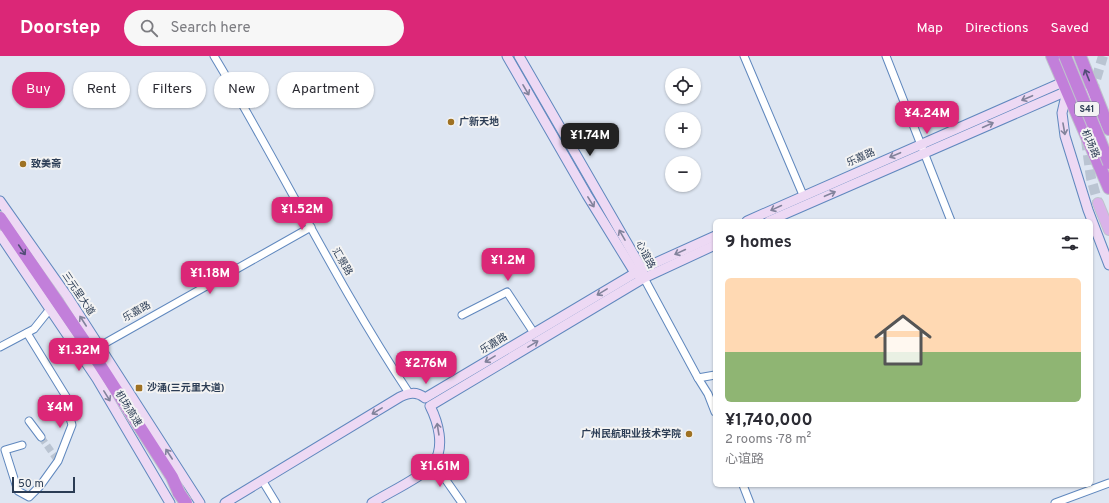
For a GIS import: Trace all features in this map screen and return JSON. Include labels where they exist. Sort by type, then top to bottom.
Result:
[{"type":"highway","name":"机场路","points":[[1052,56],[1109,188]]},
{"type":"highway","name":"S41","points":[[1065,56],[1109,163]]},
{"type":"highway","points":[[1080,56],[1108,124]]},
{"type":"highway","name":"机场高速","points":[[0,218],[108,377],[172,477],[179,500]]},
{"type":"main road","points":[[1098,203],[1109,230]]},
{"type":"street","name":"汇景路","points":[[214,56],[251,117],[388,363],[409,393]]},
{"type":"street","name":"心谊路","points":[[507,56],[587,195],[640,273]]},
{"type":"street","name":"心谊路","points":[[519,56],[640,273]]},
{"type":"street","points":[[744,56],[803,195]]},
{"type":"street","points":[[886,56],[950,219]]},
{"type":"street","points":[[1092,219],[1065,136],[1062,113],[1065,87],[1072,84],[1085,93],[1096,105],[1108,124]]},
{"type":"street","name":"乐嘉路","points":[[773,219],[922,149],[1065,87]]},
{"type":"street","name":"乐嘉路","points":[[751,219],[803,195],[922,149]]},
{"type":"street","name":"三元里大道","points":[[0,201],[100,346],[179,500]]},
{"type":"street","points":[[1093,223],[1109,264]]},
{"type":"street","name":"乐嘉路","points":[[100,346],[311,227]]},
{"type":"street","name":"三元里大道","points":[[0,235],[108,398],[179,500],[200,503]]},
{"type":"street","name":"乐嘉路","points":[[425,398],[534,333],[640,273],[713,237]]},
{"type":"street","name":"乐嘉路","points":[[430,406],[640,273],[713,246]]},
{"type":"street","points":[[640,273],[708,394],[713,407]]},
{"type":"street","points":[[462,315],[507,292],[534,333]]},
{"type":"street","points":[[0,347],[34,329],[50,309]]},
{"type":"street","points":[[22,445],[5,450],[18,491],[28,497],[40,486],[58,461],[72,425],[70,418],[71,408],[67,398],[28,333]]},
{"type":"street","points":[[698,378],[713,375]]},
{"type":"street","points":[[225,503],[409,393],[420,394],[425,398],[430,406],[438,426],[438,447],[434,462],[420,474],[372,503]]},
{"type":"street","points":[[29,421],[41,437]]},
{"type":"street","points":[[434,462],[462,503]]},
{"type":"street","points":[[262,480],[276,503]]},
{"type":"street","points":[[1055,503],[1109,483]]},
{"type":"street","points":[[744,487],[750,503]]},
{"type":"tunnel","points":[[1092,93],[1103,56]]},
{"type":"tunnel","points":[[1086,140],[1091,178],[1098,203]]},
{"type":"tunnel","points":[[41,437],[58,461]]},
{"type":"place","name":"广新天地","points":[[451,122]]},
{"type":"place","name":"致美斋","points":[[23,164]]},
{"type":"place","name":"沙涌(三元里大道)","points":[[139,388]]},
{"type":"place","name":"广州民航职业技术学院","points":[[689,434]]}]
